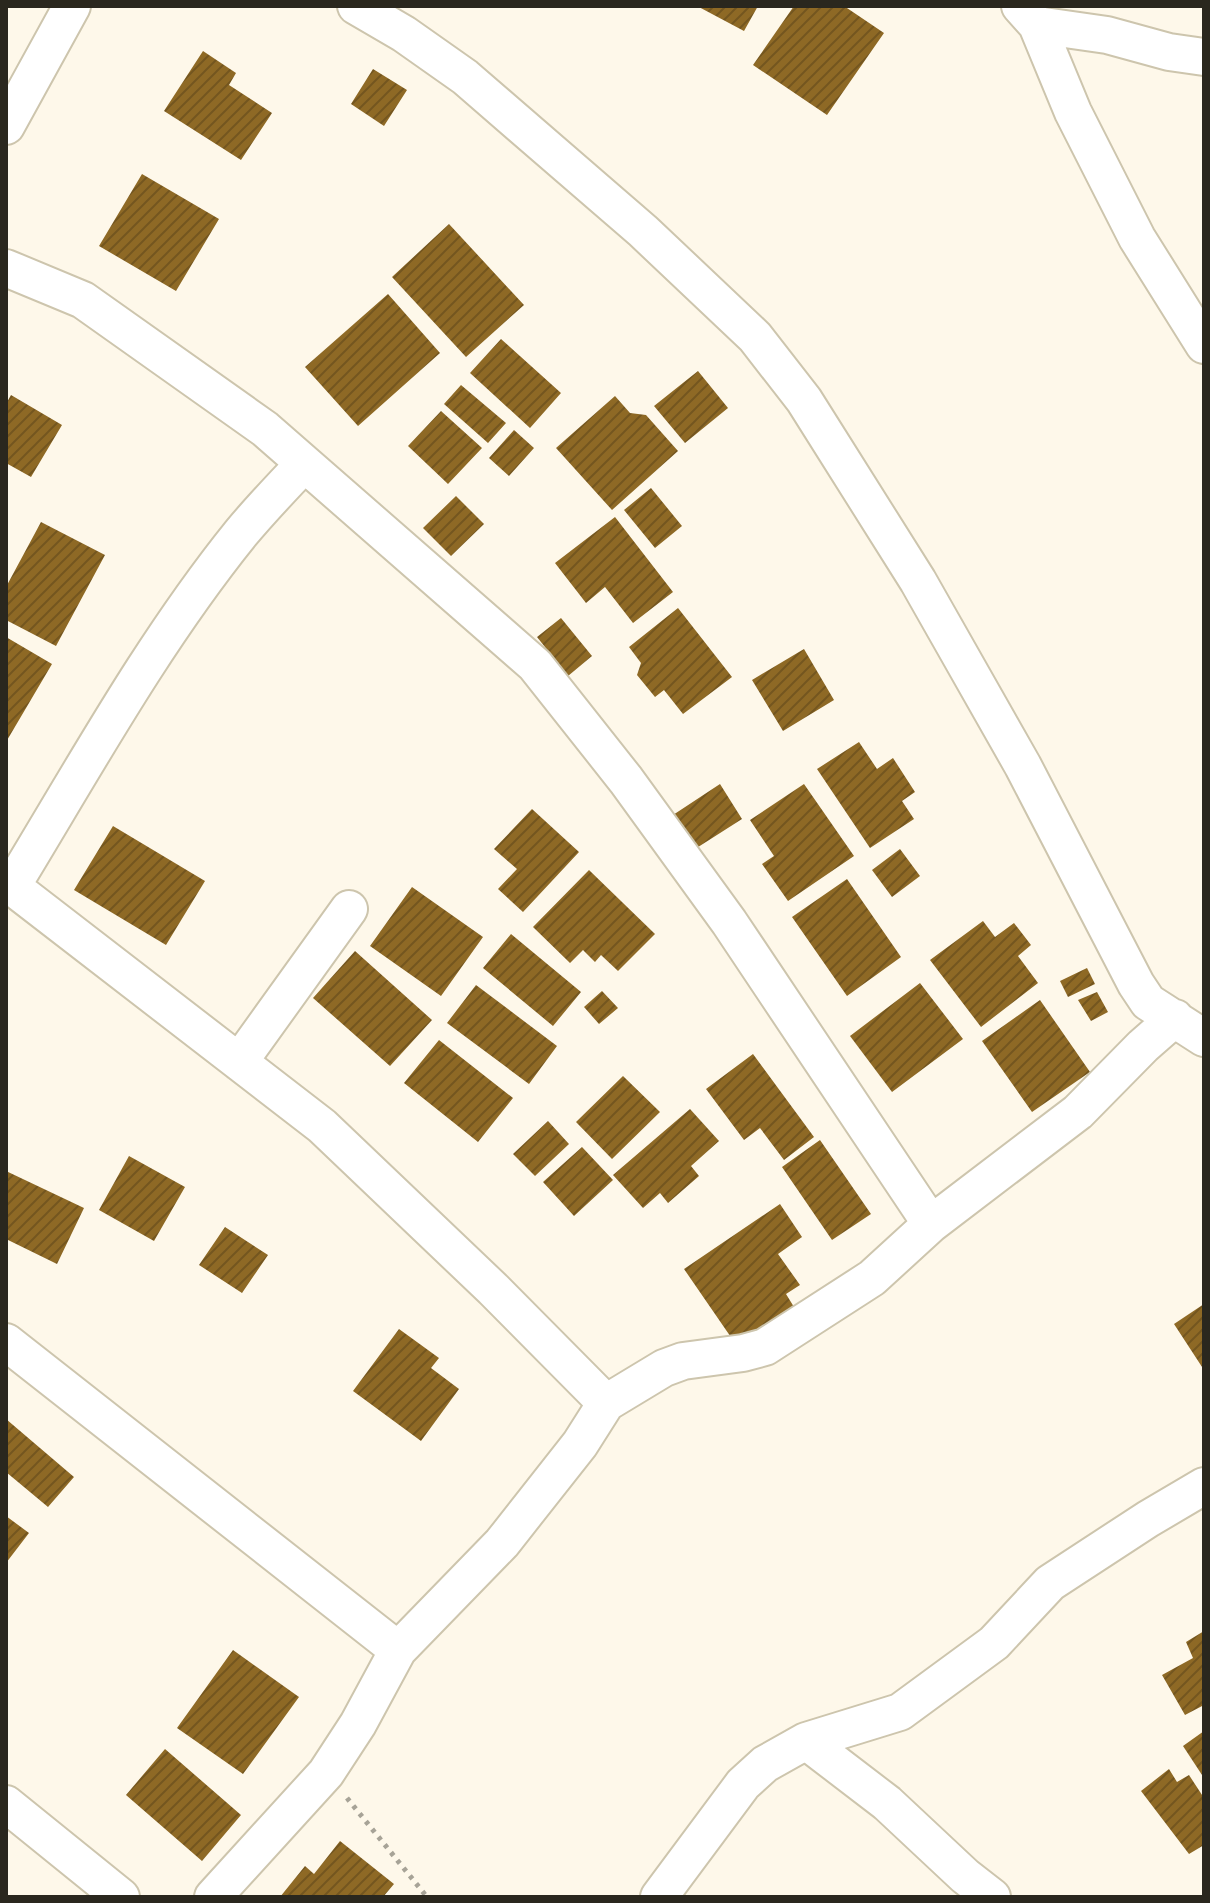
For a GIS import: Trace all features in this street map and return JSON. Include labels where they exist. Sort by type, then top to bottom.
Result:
[{"type":"street","points":[[6,126],[72,6]]},
{"type":"street","points":[[213,1897],[326,1773],[358,1724],[398,1650],[502,1543],[580,1444],[606,1403],[664,1368],[683,1361],[765,1347],[872,1278],[931,1224],[1189,1028],[1148,1002],[1136,984],[1023,766],[918,581],[804,400],[755,337],[643,231],[465,77],[411,20],[356,6]]},
{"type":"street","points":[[1028,15],[1169,52],[1204,57]]},
{"type":"street","points":[[1028,15],[1137,238],[1204,345]]},
{"type":"street","points":[[6,268],[83,300],[265,429],[535,665],[626,780],[729,922],[931,1224]]},
{"type":"street","points":[[303,465],[242,532],[186,607],[9,884],[322,1126],[493,1289],[606,1403]]},
{"type":"street","points":[[239,1062],[349,909]]},
{"type":"street","points":[[6,1342],[398,1650]]},
{"type":"street","points":[[659,1897],[743,1784],[765,1764],[806,1741],[900,1712],[994,1643],[1050,1583],[1204,1486]]},
{"type":"street","points":[[806,1741],[887,1803],[992,1897]]},
{"type":"street","points":[[6,1804],[121,1897]]},
{"type":"path","points":[[326,1773],[427,1897]]},
{"type":"building","points":[[697,6],[758,6],[744,31]]},
{"type":"building","points":[[794,6],[844,6],[884,33],[827,115],[753,65]]},
{"type":"building","points":[[203,51],[236,73],[229,85],[272,113],[241,160],[164,111]]},
{"type":"building","points":[[373,69],[407,90],[384,126],[351,104]]},
{"type":"building","points":[[142,174],[219,219],[176,291],[99,246]]},
{"type":"building","points":[[449,224],[524,305],[466,357],[392,277]]},
{"type":"building","points":[[388,294],[440,353],[358,426],[305,367]]},
{"type":"building","points":[[501,339],[561,393],[530,428],[470,373]]},
{"type":"building","points":[[698,371],[728,408],[685,443],[654,406]]},
{"type":"building","points":[[461,385],[506,423],[488,443],[444,404]]},
{"type":"building","points":[[11,395],[62,425],[31,477],[6,463],[6,404]]},
{"type":"building","points":[[615,396],[630,413],[646,415],[678,451],[612,510],[556,448]]},
{"type":"building","points":[[441,411],[482,448],[448,484],[408,446]]},
{"type":"building","points":[[514,430],[534,448],[509,476],[489,458]]},
{"type":"building","points":[[651,488],[682,526],[655,548],[624,510]]},
{"type":"building","points":[[456,496],[484,524],[451,556],[423,528]]},
{"type":"building","points":[[615,517],[673,592],[633,623],[605,587],[586,603],[555,563]]},
{"type":"building","points":[[41,522],[105,555],[56,646],[6,620],[6,587]]},
{"type":"building","points":[[678,608],[732,677],[683,714],[664,690],[655,697],[637,675],[641,663],[629,647]]},
{"type":"building","points":[[561,618],[592,656],[568,676],[537,637]]},
{"type":"building","points":[[6,637],[52,664],[6,742]]},
{"type":"building","points":[[804,649],[834,700],[783,731],[752,680]]},
{"type":"building","points":[[859,742],[877,769],[893,758],[915,792],[902,801],[914,819],[870,848],[817,769]]},
{"type":"building","points":[[720,784],[742,819],[695,849],[673,815]]},
{"type":"building","points":[[804,784],[854,856],[788,901],[762,864],[774,856],[750,820]]},
{"type":"building","points":[[532,809],[579,852],[523,912],[498,889],[517,869],[494,849]]},
{"type":"building","points":[[113,826],[205,881],[166,945],[74,890]]},
{"type":"building","points":[[900,849],[920,876],[892,897],[872,870]]},
{"type":"building","points":[[589,870],[655,934],[618,971],[601,955],[595,962],[583,950],[570,963],[533,927]]},
{"type":"building","points":[[847,879],[901,957],[847,996],[792,917]]},
{"type":"building","points":[[412,887],[483,937],[441,996],[370,946]]},
{"type":"building","points":[[983,921],[995,937],[1014,923],[1031,945],[1018,956],[1038,983],[981,1027],[930,960]]},
{"type":"building","points":[[511,934],[581,992],[553,1026],[483,968]]},
{"type":"building","points":[[355,951],[432,1020],[390,1066],[313,998]]},
{"type":"building","points":[[1087,968],[1095,984],[1068,997],[1060,981]]},
{"type":"building","points":[[920,983],[963,1039],[892,1092],[850,1036]]},
{"type":"building","points":[[476,985],[557,1046],[529,1084],[447,1023]]},
{"type":"building","points":[[602,991],[618,1008],[599,1024],[584,1007]]},
{"type":"building","points":[[1097,992],[1108,1012],[1091,1021],[1078,1000]]},
{"type":"building","points":[[1040,1000],[1090,1072],[1032,1112],[982,1041]]},
{"type":"building","points":[[439,1040],[513,1098],[478,1142],[404,1083]]},
{"type":"building","points":[[753,1054],[814,1137],[784,1160],[760,1128],[744,1140],[706,1089]]},
{"type":"building","points":[[623,1076],[660,1112],[612,1159],[576,1122]]},
{"type":"building","points":[[690,1109],[719,1141],[691,1166],[699,1176],[668,1203],[660,1193],[643,1208],[613,1175]]},
{"type":"building","points":[[548,1121],[569,1144],[535,1176],[513,1154]]},
{"type":"building","points":[[820,1140],[871,1214],[832,1240],[782,1167]]},
{"type":"building","points":[[582,1147],[613,1180],[574,1216],[543,1182]]},
{"type":"building","points":[[129,1156],[185,1187],[154,1241],[99,1210]]},
{"type":"building","points":[[6,1171],[84,1208],[57,1264],[6,1239]]},
{"type":"building","points":[[780,1204],[802,1237],[778,1254],[800,1285],[786,1294],[794,1307],[737,1346],[684,1269]]},
{"type":"building","points":[[225,1227],[268,1255],[242,1293],[199,1265]]},
{"type":"building","points":[[1204,1304],[1204,1370],[1174,1324]]},
{"type":"building","points":[[399,1329],[439,1358],[431,1368],[459,1389],[421,1441],[353,1391]]},
{"type":"building","points":[[6,1419],[74,1477],[48,1507],[6,1472]]},
{"type":"building","points":[[6,1516],[29,1533],[6,1563]]},
{"type":"building","points":[[1204,1631],[1204,1705],[1185,1715],[1162,1675],[1193,1658],[1186,1642]]},
{"type":"building","points":[[233,1650],[299,1697],[243,1774],[177,1728]]},
{"type":"building","points":[[1204,1731],[1204,1778],[1183,1746]]},
{"type":"building","points":[[165,1749],[241,1815],[202,1861],[126,1795]]},
{"type":"building","points":[[1169,1769],[1177,1782],[1189,1775],[1204,1798],[1204,1845],[1189,1854],[1141,1791]]},
{"type":"building","points":[[340,1841],[394,1884],[383,1897],[280,1897],[305,1866],[314,1874]]}]
